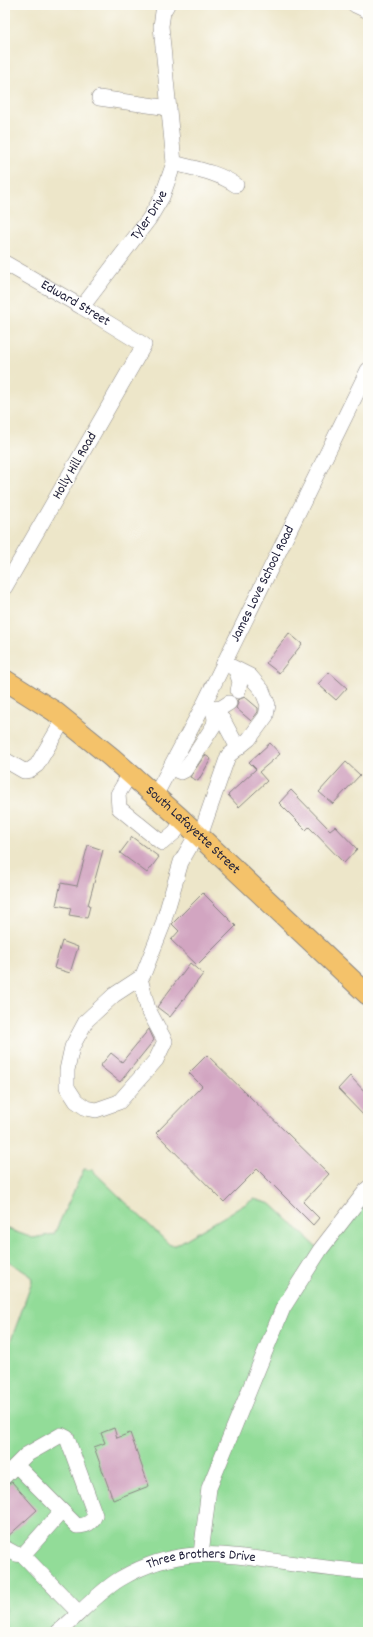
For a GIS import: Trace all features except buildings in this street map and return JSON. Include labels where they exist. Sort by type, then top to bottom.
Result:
[{"type":"main road","name":"South Lafayette Street","points":[[5,680],[54,711],[130,774],[193,830],[368,995]]},
{"type":"street","name":"Tyler Drive","points":[[82,306],[149,219],[162,197],[174,163],[161,26],[163,12],[167,5]]},
{"type":"street","points":[[355,5],[368,11]]},
{"type":"street","points":[[99,98],[169,108]]},
{"type":"street","points":[[174,163],[213,173],[236,185]]},
{"type":"street","name":"Edward Street","points":[[5,262],[82,306],[144,345]]},
{"type":"street","name":"Holly Hill Road","points":[[5,587],[144,345]]},
{"type":"street","name":"James Love School Road","points":[[155,796],[209,706],[230,667],[368,370]]},
{"type":"street","points":[[209,706],[221,708],[233,697],[240,682],[230,667]]},
{"type":"street","points":[[140,978],[148,1009],[165,1041],[156,1060],[119,1102],[96,1110],[86,1108],[76,1100],[67,1087],[67,1070],[72,1047],[86,1021],[114,995],[143,975],[162,927],[181,862],[193,830],[228,756],[249,739],[266,716],[268,705],[262,690],[250,676],[230,667]]},
{"type":"street","points":[[209,706],[230,731],[238,748]]},
{"type":"street","points":[[5,760],[24,771],[30,770],[37,765],[64,719]]},
{"type":"street","points":[[130,774],[118,794],[119,808],[162,843],[175,832],[193,830]]},
{"type":"street","points":[[201,1554],[209,1488],[283,1308],[320,1250],[368,1188]]},
{"type":"street","points":[[5,1476],[16,1465],[26,1456],[61,1435],[68,1438],[95,1514],[93,1520],[83,1526],[77,1526],[16,1465]]},
{"type":"street","points":[[23,1555],[62,1511]]},
{"type":"street","points":[[5,1548],[16,1554],[23,1555],[79,1613]]},
{"type":"street","name":"Three Brothers Drive","points":[[58,1632],[94,1598],[119,1579],[157,1562],[184,1555],[218,1554],[368,1572]]},
{"type":"green space","points":[[84,1169],[92,1170],[170,1245],[176,1245],[254,1199],[271,1204],[320,1250],[368,1188],[368,1632],[5,1632],[5,1357],[32,1282],[31,1276],[5,1259],[5,1228],[33,1238],[54,1234]]}]
